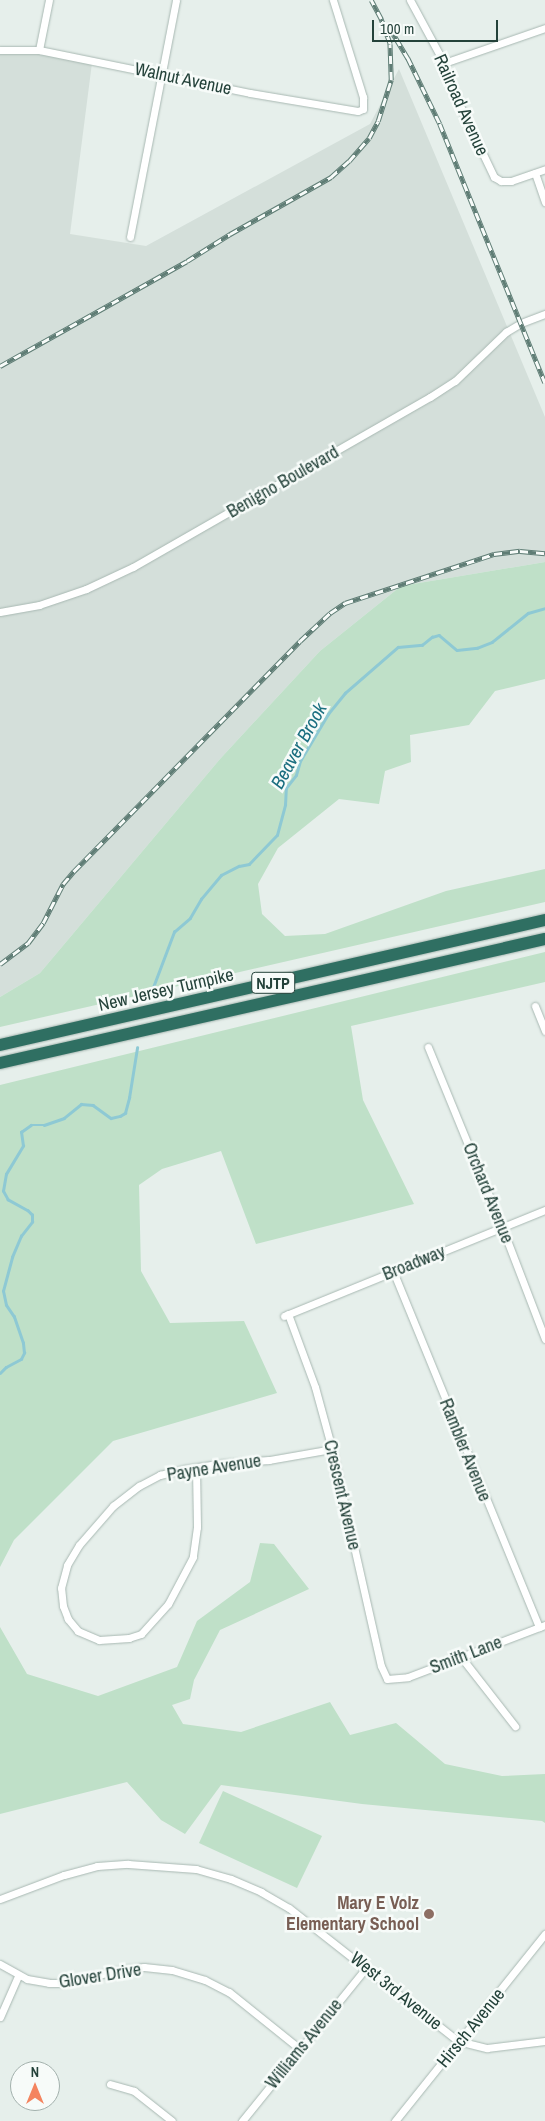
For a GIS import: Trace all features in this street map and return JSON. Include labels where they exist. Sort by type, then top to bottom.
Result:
[{"type":"highway","name":"New Jersey Turnpike","points":[[0,1045],[545,920]]},
{"type":"highway","name":"New Jersey Turnpike","points":[[0,1063],[545,939]]},
{"type":"street","points":[[39,50],[49,0]]},
{"type":"street","points":[[130,238],[163,76],[176,0]]},
{"type":"street","name":"Walnut Avenue","points":[[0,50],[39,50],[163,76],[358,111],[363,109],[363,97],[333,0]]},
{"type":"street","name":"Railroad Avenue","points":[[410,0],[444,63],[442,68],[494,177],[501,181],[511,181],[535,173]]},
{"type":"street","points":[[444,63],[545,28]]},
{"type":"street","points":[[545,169],[535,173],[545,202]]},
{"type":"street","name":"Benigno Boulevard","points":[[0,612],[39,605],[86,589],[133,567],[430,397],[455,381],[506,332],[521,323],[545,314]]},
{"type":"street","points":[[535,1006],[545,1031]]},
{"type":"street","name":"Orchard Avenue","points":[[428,1047],[502,1227],[545,1339]]},
{"type":"street","name":"Broadway","points":[[286,1315],[545,1210]]},
{"type":"street","name":"Rambler Avenue","points":[[393,1271],[542,1626]]},
{"type":"street","name":"Crescent Avenue","points":[[286,1315],[314,1387],[332,1449],[386,1679]]},
{"type":"street","name":"Payne Avenue","points":[[196,1468],[197,1527],[193,1557],[168,1604],[141,1634],[114,1640],[89,1637],[78,1631],[68,1619],[63,1606],[61,1588],[67,1565],[79,1545],[113,1506],[139,1486],[160,1475],[196,1468],[332,1449]]},
{"type":"street","name":"Smith Lane","points":[[386,1679],[408,1677],[542,1626]]},
{"type":"street","points":[[461,1657],[515,1726]]},
{"type":"street","name":"West 3rd Avenue","points":[[0,1899],[97,1866],[128,1864],[196,1869],[230,1878],[289,1908],[460,2042],[487,2048],[545,2041]]},
{"type":"street","name":"Hirsch Avenue","points":[[395,2121],[545,1934]]},
{"type":"street","name":"Glover Drive","points":[[0,1964],[18,1976],[49,1983],[64,1983],[124,1969],[144,1967],[172,1970],[205,1980],[229,1992],[300,2049]]},
{"type":"street","name":"Williams Avenue","points":[[242,2121],[366,1968]]},
{"type":"street","points":[[0,2017],[18,1976]]},
{"type":"street","points":[[110,2084],[134,2091],[172,2121]]},
{"type":"shaded area","points":[[28,47],[92,63],[70,234],[146,246],[370,124],[399,69],[545,417],[545,562],[401,586],[320,651],[220,759],[40,973],[0,997],[0,50]]},
{"type":"green space","points":[[545,562],[545,679],[495,691],[469,725],[410,735],[411,762],[385,771],[379,804],[339,799],[278,848],[258,884],[262,914],[285,936],[325,934],[446,891],[545,869],[545,902],[0,1027],[0,997],[40,973],[220,759],[320,651],[401,586]]},
{"type":"green space","points":[[545,952],[545,982],[351,1026],[363,1100],[414,1204],[256,1244],[221,1151],[162,1169],[139,1185],[141,1271],[170,1323],[244,1321],[277,1393],[113,1441],[14,1540],[0,1567],[0,1085]]},
{"type":"green space","points":[[260,1543],[274,1544],[309,1589],[220,1630],[194,1680],[190,1699],[172,1705],[183,1724],[241,1732],[330,1702],[350,1735],[396,1723],[445,1764],[502,1776],[545,1774],[545,1823],[542,1821],[362,1804],[221,1785],[185,1834],[161,1820],[127,1782],[0,1814],[0,1627],[27,1674],[98,1696],[177,1667],[197,1621],[250,1582]]},
{"type":"green space","points":[[223,1791],[322,1836],[297,1888],[199,1843]]},
{"type":"waterway","name":"Beaver Brook","points":[[149,998],[174,932],[190,918],[201,899],[221,875],[239,866],[249,864],[277,835],[285,805],[286,788],[296,775],[300,761],[328,714],[345,693],[398,647],[422,645],[432,637],[439,635],[457,650],[477,648],[492,642],[528,613],[545,608]]},
{"type":"waterway","name":"Beaver Brook","points":[[0,1373],[6,1367],[21,1359],[24,1353],[23,1343],[14,1317],[6,1305],[3,1291],[12,1257],[21,1236],[32,1222],[32,1215],[8,1200],[3,1191],[6,1174],[23,1146],[21,1132],[31,1125],[44,1125],[64,1118],[81,1104],[93,1105],[111,1118],[125,1113],[137,1048]]},
{"type":"railway","points":[[0,366],[187,261],[230,234],[331,177],[349,161],[369,138],[378,121],[391,80],[390,44],[381,19],[371,0]]},
{"type":"railway","points":[[388,25],[408,58],[440,124],[545,382]]},
{"type":"railway","points":[[0,964],[28,943],[43,923],[63,884],[74,871],[300,641],[330,613],[345,603],[494,554],[520,551],[545,553]]},
{"type":"place","name":"Mary E Volz Elementary School","points":[[429,1914]]}]
